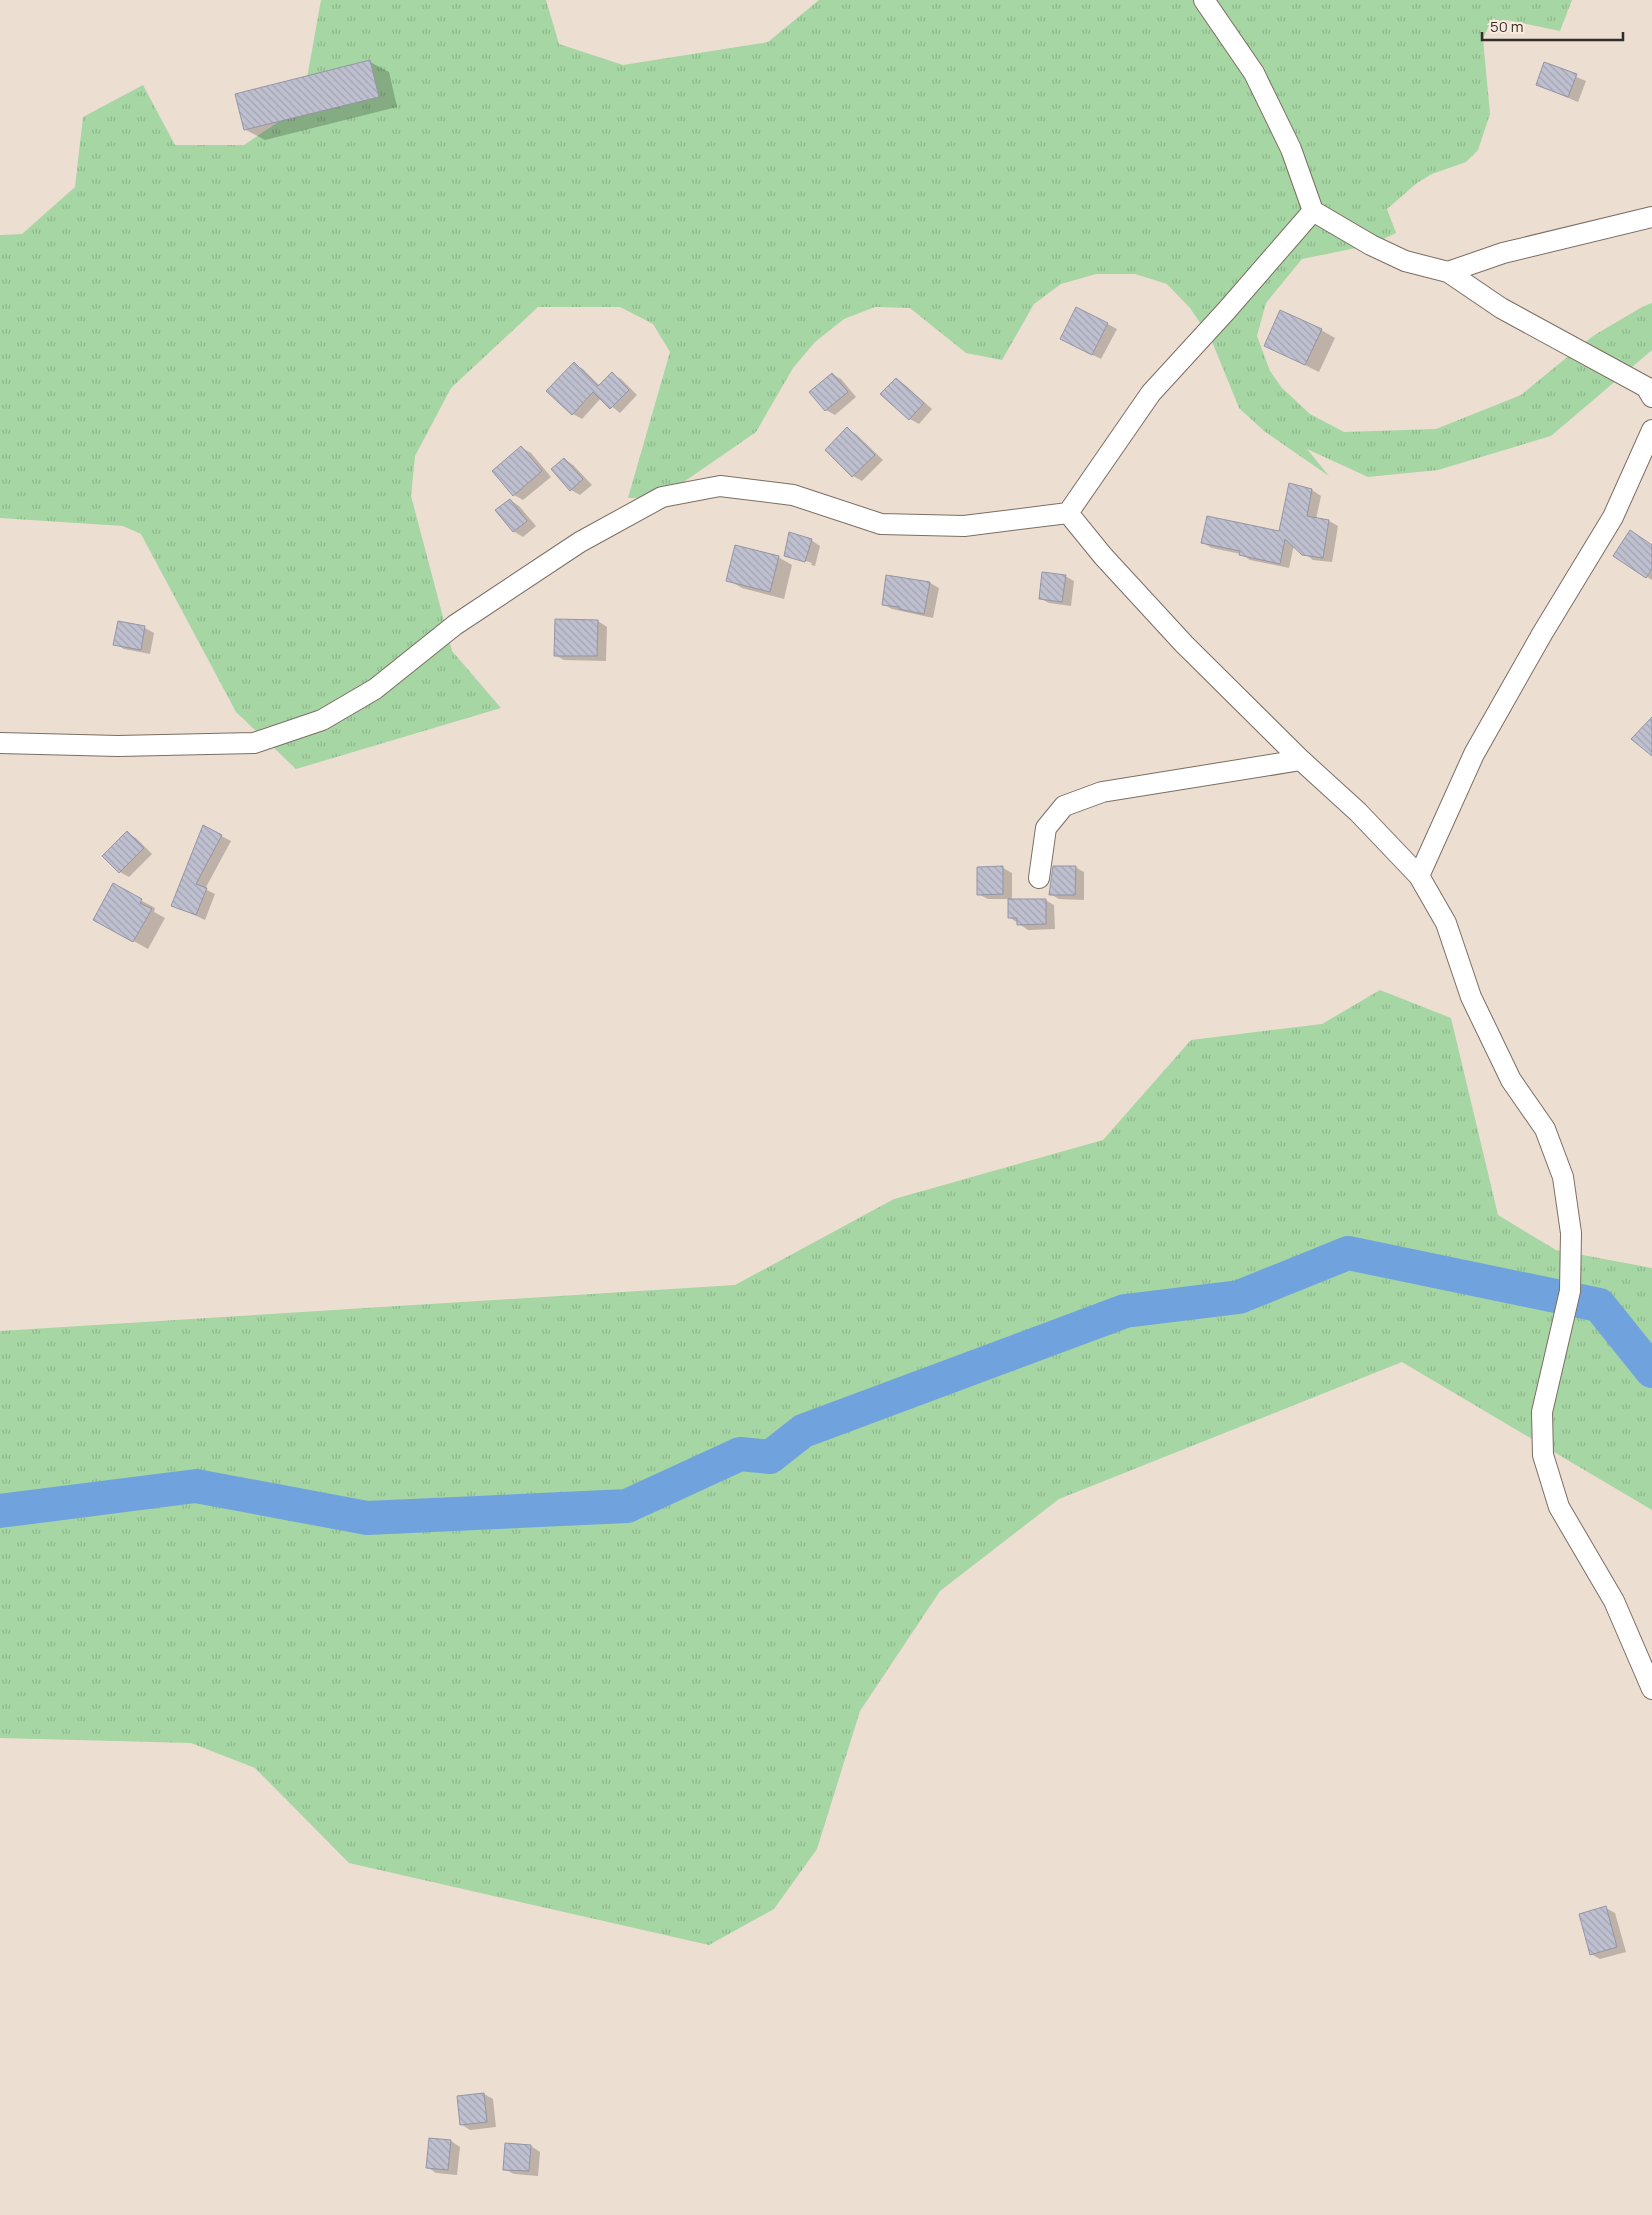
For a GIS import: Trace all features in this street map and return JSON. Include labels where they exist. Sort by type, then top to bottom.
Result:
[{"type":"street","points":[[1204,0],[1254,73],[1291,150],[1313,211],[1406,262],[1448,272],[1501,308],[1646,387],[1652,398]]},
{"type":"street","points":[[0,743],[118,746],[254,743],[322,720],[375,689],[454,626],[580,542],[662,497],[720,486],[729,487],[793,495],[881,524],[964,526],[1068,513],[1151,393],[1227,310],[1313,211]]},
{"type":"street","points":[[1448,272],[1503,253],[1652,217]]},
{"type":"street","points":[[1419,876],[1474,754],[1542,634],[1613,517],[1652,430]]},
{"type":"street","points":[[1068,513],[1103,556],[1184,644],[1301,760],[1358,812],[1419,876],[1446,923],[1475,1006],[1511,1080],[1545,1129],[1563,1177],[1571,1233],[1570,1290],[1542,1412],[1543,1455],[1559,1507],[1614,1601],[1652,1689]]},
{"type":"street","points":[[1038,878],[1046,828],[1064,806],[1102,792],[1301,760]]},
{"type":"green space","points":[[321,0],[546,0],[559,44],[623,65],[768,42],[819,0],[1572,0],[1560,31],[1507,20],[1490,23],[1483,39],[1490,114],[1478,150],[1466,162],[1432,174],[1417,183],[1387,209],[1396,233],[1371,245],[1302,259],[1266,303],[1257,336],[1270,371],[1282,388],[1310,414],[1344,432],[1436,429],[1521,395],[1593,336],[1652,303],[1652,350],[1551,436],[1438,470],[1368,477],[1307,449],[1329,476],[1264,431],[1239,408],[1211,339],[1190,308],[1167,284],[1135,274],[1096,274],[1061,284],[1034,304],[1002,360],[966,353],[910,308],[875,307],[844,319],[815,342],[793,368],[756,432],[662,497],[628,498],[670,352],[653,324],[620,307],[538,307],[451,388],[415,456],[411,496],[452,651],[501,708],[296,769],[236,712],[141,534],[123,526],[0,518],[0,235],[22,234],[75,187],[83,117],[143,85],[175,145],[244,145],[302,106]]},
{"type":"green space","points":[[1380,990],[1451,1018],[1498,1215],[1556,1250],[1652,1268],[1652,1510],[1402,1362],[1059,1499],[940,1591],[860,1711],[817,1849],[774,1909],[709,1945],[349,1863],[255,1768],[191,1743],[0,1738],[0,1331],[735,1285],[894,1199],[1103,1140],[1191,1040],[1322,1024]]},
{"type":"building","points":[[370,60],[379,97],[244,130],[235,94]]},
{"type":"building","points":[[1544,62],[1577,74],[1568,97],[1536,85]]},
{"type":"building","points":[[1076,307],[1108,323],[1092,355],[1060,339]]},
{"type":"building","points":[[1280,310],[1322,329],[1305,365],[1264,346]]},
{"type":"building","points":[[574,362],[598,386],[612,372],[629,390],[610,409],[593,392],[572,415],[546,391]]},
{"type":"building","points":[[832,373],[848,392],[825,411],[809,392]]},
{"type":"building","points":[[896,378],[924,403],[909,420],[880,394]]},
{"type":"building","points":[[847,427],[875,455],[852,477],[825,450]]},
{"type":"building","points":[[521,446],[542,471],[513,496],[492,471]]},
{"type":"building","points":[[564,458],[583,479],[570,491],[551,469]]},
{"type":"building","points":[[1289,483],[1312,489],[1307,516],[1329,520],[1323,558],[1302,555],[1285,539],[1280,564],[1239,555],[1240,551],[1201,543],[1207,516],[1279,531]]},
{"type":"building","points":[[510,499],[527,521],[513,532],[495,510]]},
{"type":"building","points":[[1630,530],[1652,545],[1652,569],[1646,578],[1613,556]]},
{"type":"building","points":[[789,532],[812,539],[805,562],[784,556]]},
{"type":"building","points":[[735,545],[779,556],[770,592],[726,581]]},
{"type":"building","points":[[1042,572],[1066,575],[1062,602],[1039,599]]},
{"type":"building","points":[[886,575],[930,582],[924,614],[899,609],[899,607],[882,605]]},
{"type":"building","points":[[555,619],[598,620],[597,656],[554,656]]},
{"type":"building","points":[[118,621],[145,626],[141,650],[113,645]]},
{"type":"building","points":[[1652,717],[1652,756],[1631,739]]},
{"type":"building","points":[[203,825],[222,835],[196,884],[207,888],[196,915],[171,906]]},
{"type":"building","points":[[127,831],[144,848],[119,873],[102,856]]},
{"type":"building","points":[[1003,866],[1003,894],[977,895],[977,867]]},
{"type":"building","points":[[1053,866],[1076,866],[1075,895],[1049,895]]},
{"type":"building","points":[[113,883],[142,899],[140,903],[152,909],[133,942],[93,920]]},
{"type":"building","points":[[1008,899],[1046,899],[1046,924],[1017,925],[1017,918],[1008,918]]},
{"type":"building","points":[[1606,1906],[1617,1947],[1590,1955],[1579,1914]]},
{"type":"building","points":[[484,2093],[487,2122],[460,2125],[457,2096]]},
{"type":"building","points":[[429,2138],[451,2140],[448,2170],[426,2168]]},
{"type":"building","points":[[505,2143],[531,2145],[529,2171],[503,2170]]},
{"type":"waterway","points":[[0,1511],[196,1486],[367,1518],[627,1506],[740,1454],[770,1457],[803,1431],[1125,1311],[1239,1297],[1348,1253],[1599,1305],[1652,1371]]}]
